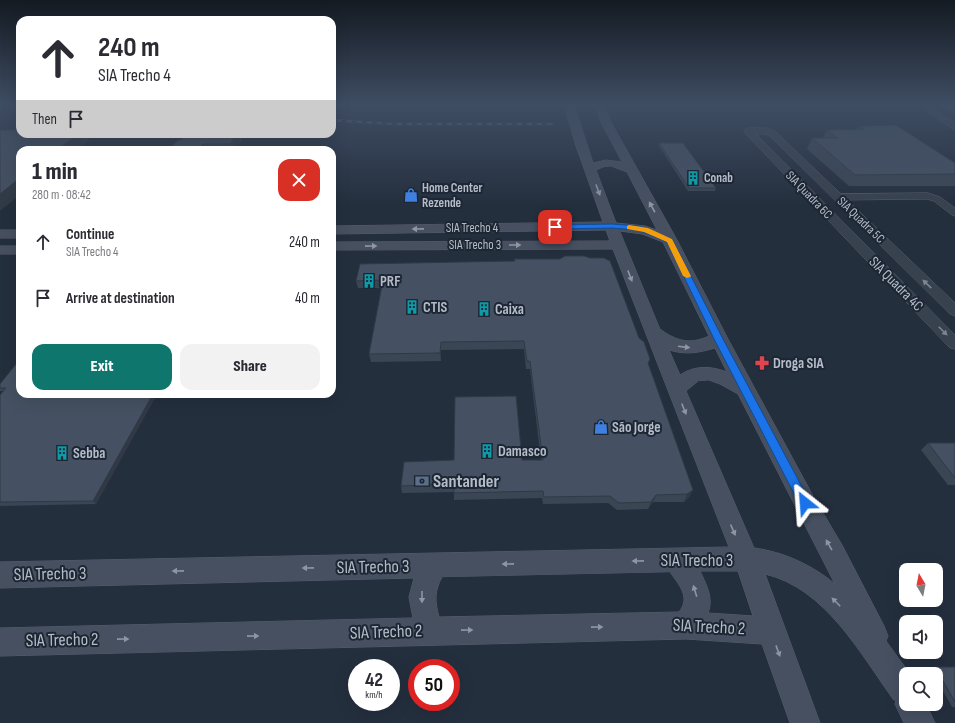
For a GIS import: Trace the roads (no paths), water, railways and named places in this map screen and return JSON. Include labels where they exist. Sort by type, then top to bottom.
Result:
[{"type":"main road","points":[[578,138],[652,331],[727,515],[747,560],[805,723]]},
{"type":"main road","points":[[615,138],[670,240],[745,389],[833,553],[899,683]]},
{"type":"main road","points":[[581,146],[597,153],[614,153],[620,146]]},
{"type":"main road","points":[[590,169],[607,163],[620,164],[632,170]]},
{"type":"main road","points":[[571,227],[578,235],[576,244]]},
{"type":"main road","name":"SIA Trecho 4","points":[[336,230],[571,227],[615,236]]},
{"type":"main road","points":[[447,245],[444,240],[444,236],[452,228]]},
{"type":"main road","points":[[615,236],[646,230],[670,240]]},
{"type":"main road","points":[[0,234],[16,234]]},
{"type":"main road","points":[[0,241],[16,235]]},
{"type":"main road","name":"SIA Trecho 3","points":[[336,246],[576,244],[615,236]]},
{"type":"main road","points":[[0,250],[16,250]]},
{"type":"main road","points":[[652,331],[661,339],[672,345],[683,348],[696,348],[719,339]]},
{"type":"main road","points":[[676,390],[682,380],[692,375],[703,373],[716,374],[729,379],[745,389]]},
{"type":"main road","points":[[676,560],[688,576],[697,593],[696,609],[686,624]]},
{"type":"main road","name":"SIA Trecho 3","points":[[0,575],[676,560],[747,560],[772,564],[798,572],[822,588],[843,609],[899,686]]},
{"type":"main road","points":[[430,630],[423,611],[421,594],[425,581],[435,566]]},
{"type":"main road","name":"SIA Trecho 2","points":[[0,642],[686,624],[771,631]]},
{"type":"main road","points":[[914,711],[920,723]]},
{"type":"street","name":"SIA Quadra 6C","points":[[754,138],[837,223]]},
{"type":"street","name":"SIA Quadra 5C","points":[[777,138],[955,311]]},
{"type":"street","points":[[788,173],[801,175],[813,174]]},
{"type":"street","points":[[797,182],[807,180],[823,183]]},
{"type":"street","points":[[837,197],[932,197],[955,213]]},
{"type":"street","name":"SIA Quadra 4C","points":[[837,223],[955,344]]},
{"type":"place","name":"Conab","points":[[693,178]]},
{"type":"place","name":"Home Center Rezende","points":[[411,195]]},
{"type":"place","name":"PRF","points":[[369,281]]},
{"type":"place","name":"CTIS","points":[[412,307]]},
{"type":"place","name":"Caixa","points":[[484,309]]},
{"type":"place","name":"Droga SIA","points":[[762,363]]},
{"type":"place","name":"São Jorge","points":[[601,427]]},
{"type":"place","name":"Damasco","points":[[487,451]]},
{"type":"place","name":"Sebba","points":[[62,453]]},
{"type":"place","name":"Santander","points":[[422,481]]}]
